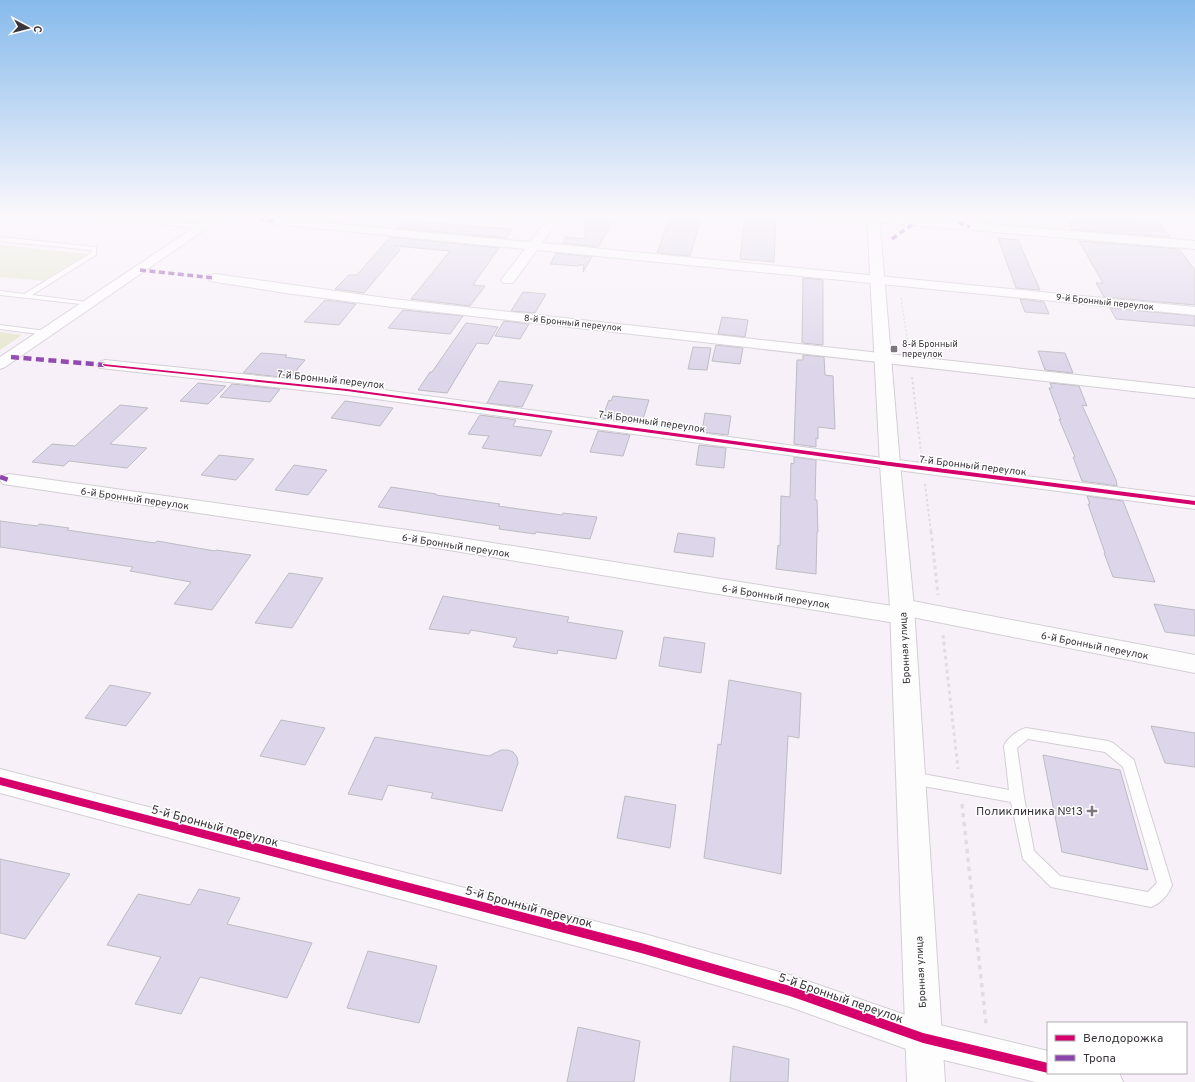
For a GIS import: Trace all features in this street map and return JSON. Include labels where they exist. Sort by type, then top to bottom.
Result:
[{"type":"street","points":[[0,364],[146,265]]},
{"type":"street","points":[[508,280],[519,265]]},
{"type":"street","name":"9-й Бронный переулок","points":[[732,265],[1195,311]]},
{"type":"street","name":"Бронная улица","points":[[885,265],[888,280],[882,359],[902,612],[926,1082]]},
{"type":"street","name":"8-й Бронный переулок","points":[[215,278],[385,302],[1195,394]]},
{"type":"street","name":"7-й Бронный переулок","points":[[106,365],[362,392],[890,464],[1195,503]]},
{"type":"street","name":"6-й Бронный переулок","points":[[9,480],[436,541],[902,612],[941,615],[1195,664]]},
{"type":"street","name":"5-й Бронный переулок","points":[[0,781],[641,948],[790,991],[923,1038],[1047,1068]]},
{"type":"street","points":[[1073,1074],[1106,1082]]},
{"type":"lane","points":[[26,296],[75,265]]},
{"type":"lane","points":[[0,293],[88,304]]},
{"type":"lane","points":[[0,327],[46,333]]},
{"type":"lane","points":[[1026,733],[1108,747],[1129,764],[1165,885],[1151,900],[1056,882],[1028,854],[1017,797],[1010,746],[1026,733]]},
{"type":"lane","points":[[910,777],[1017,797]]},
{"type":"path","points":[[888,280],[910,362],[941,615],[990,1054]]},
{"type":"green space","points":[[0,265],[68,265],[43,281],[0,277]]},
{"type":"green space","points":[[0,332],[22,335],[0,350]]},
{"type":"building","points":[[365,265],[387,265],[364,293],[335,289],[349,275],[357,275]]},
{"type":"building","points":[[438,265],[487,265],[473,285],[485,286],[470,306],[411,299]]},
{"type":"building","points":[[1008,265],[1029,265],[1040,290],[1016,288]]},
{"type":"building","points":[[1093,265],[1192,265],[1195,270],[1195,305],[1104,297],[1096,283],[1103,283]]},
{"type":"building","points":[[803,278],[823,280],[823,345],[802,343]]},
{"type":"building","points":[[523,292],[546,294],[535,313],[511,311]]},
{"type":"building","points":[[1020,299],[1044,302],[1049,314],[1025,312]]},
{"type":"building","points":[[325,300],[356,304],[339,325],[304,322]]},
{"type":"building","points":[[1110,308],[1195,316],[1195,326],[1116,319]]},
{"type":"building","points":[[403,310],[463,316],[450,334],[388,328]]},
{"type":"building","points":[[722,317],[748,320],[745,337],[718,334]]},
{"type":"building","points":[[504,321],[529,324],[520,339],[495,336]]},
{"type":"building","points":[[466,323],[498,327],[488,344],[477,343],[447,393],[418,390],[430,372],[432,372]]},
{"type":"building","points":[[716,345],[743,348],[740,364],[712,361]]},
{"type":"building","points":[[693,347],[711,348],[707,370],[688,369]]},
{"type":"building","points":[[1038,351],[1065,353],[1073,373],[1045,370]]},
{"type":"building","points":[[261,353],[287,355],[285,357],[305,360],[290,378],[243,373]]},
{"type":"building","points":[[803,355],[824,357],[825,375],[833,376],[835,429],[818,427],[816,447],[794,444],[797,360],[803,360]]},
{"type":"building","points":[[499,381],[533,385],[522,407],[487,403]]},
{"type":"building","points":[[198,383],[226,386],[208,404],[180,401]]},
{"type":"building","points":[[1050,383],[1079,386],[1087,406],[1082,405],[1116,480],[1117,486],[1082,481],[1073,457],[1075,457],[1059,419],[1061,420],[1049,388],[1052,388]]},
{"type":"building","points":[[232,384],[280,389],[270,402],[220,397]]},
{"type":"building","points":[[613,396],[649,400],[643,419],[635,418],[634,423],[602,418],[609,400],[611,401]]},
{"type":"building","points":[[345,401],[393,408],[380,426],[331,418]]},
{"type":"building","points":[[120,405],[148,408],[110,444],[147,448],[127,468],[69,461],[64,466],[32,462],[52,444],[75,446]]},
{"type":"building","points":[[705,413],[731,416],[728,435],[702,432]]},
{"type":"building","points":[[480,415],[516,420],[513,426],[552,431],[541,456],[482,448],[489,436],[468,434]]},
{"type":"building","points":[[598,431],[630,435],[623,456],[590,452]]},
{"type":"building","points":[[699,445],[726,448],[724,468],[696,465]]},
{"type":"building","points":[[219,455],[254,459],[236,480],[201,475]]},
{"type":"building","points":[[794,457],[816,460],[815,500],[817,500],[818,532],[816,574],[776,569],[778,545],[780,546],[781,496],[790,497],[791,463],[794,464]]},
{"type":"building","points":[[294,465],[327,470],[308,495],[275,490]]},
{"type":"building","points":[[391,487],[500,504],[498,506],[562,515],[563,513],[597,517],[590,539],[499,529],[500,526],[378,507]]},
{"type":"building","points":[[1087,496],[1123,501],[1155,582],[1113,577],[1088,504],[1090,504]]},
{"type":"building","points":[[0,521],[37,526],[39,524],[69,528],[67,530],[155,543],[157,541],[215,551],[251,555],[212,610],[174,604],[191,582],[130,571],[133,567],[0,547]]},
{"type":"building","points":[[678,533],[715,538],[713,557],[674,552]]},
{"type":"building","points":[[289,573],[323,578],[292,628],[255,623]]},
{"type":"building","points":[[443,596],[569,617],[567,622],[623,631],[616,659],[558,650],[557,654],[513,647],[517,638],[471,630],[469,634],[429,629]]},
{"type":"building","points":[[1154,604],[1195,610],[1195,636],[1165,632]]},
{"type":"building","points":[[664,637],[705,643],[701,673],[659,666]]},
{"type":"building","points":[[729,680],[801,693],[799,738],[788,736],[781,874],[704,858],[718,744],[721,745]]},
{"type":"building","points":[[110,685],[151,693],[126,726],[85,718]]},
{"type":"building","points":[[281,720],[325,728],[305,765],[260,756]]},
{"type":"building","points":[[1151,726],[1195,733],[1195,767],[1165,763]]},
{"type":"building","points":[[375,737],[489,756],[501,750],[513,752],[517,757],[518,763],[502,811],[431,798],[433,793],[388,785],[382,800],[348,794]]},
{"type":"building","name":"Поликлиника №13","points":[[1043,755],[1120,770],[1148,870],[1062,852]]},
{"type":"building","points":[[625,796],[676,805],[670,848],[617,838]]},
{"type":"building","points":[[0,859],[70,874],[25,939],[0,933]]},
{"type":"building","points":[[199,889],[240,898],[227,924],[312,943],[287,998],[200,977],[181,1014],[135,1004],[161,957],[107,945],[138,894],[190,905]]},
{"type":"building","points":[[368,951],[437,966],[419,1023],[347,1008]]},
{"type":"building","points":[[578,1027],[640,1041],[634,1082],[567,1082]]},
{"type":"building","points":[[733,1046],[789,1059],[788,1082],[730,1082]]},
{"type":"marked path","points":[[140,270],[215,278]]},
{"type":"marked path","points":[[11,357],[105,365]]},
{"type":"marked path","points":[[0,477],[9,480]]},
{"type":"cycle path","points":[[105,365],[347,390],[890,464],[1195,503]]},
{"type":"cycle path","points":[[0,781],[641,948],[790,991],[923,1038],[1047,1068]]},
{"type":"place","name":"8-й Бронный переулок","points":[[894,349]]},
{"type":"place","name":"Поликлиника №13","points":[[1092,811]]}]
